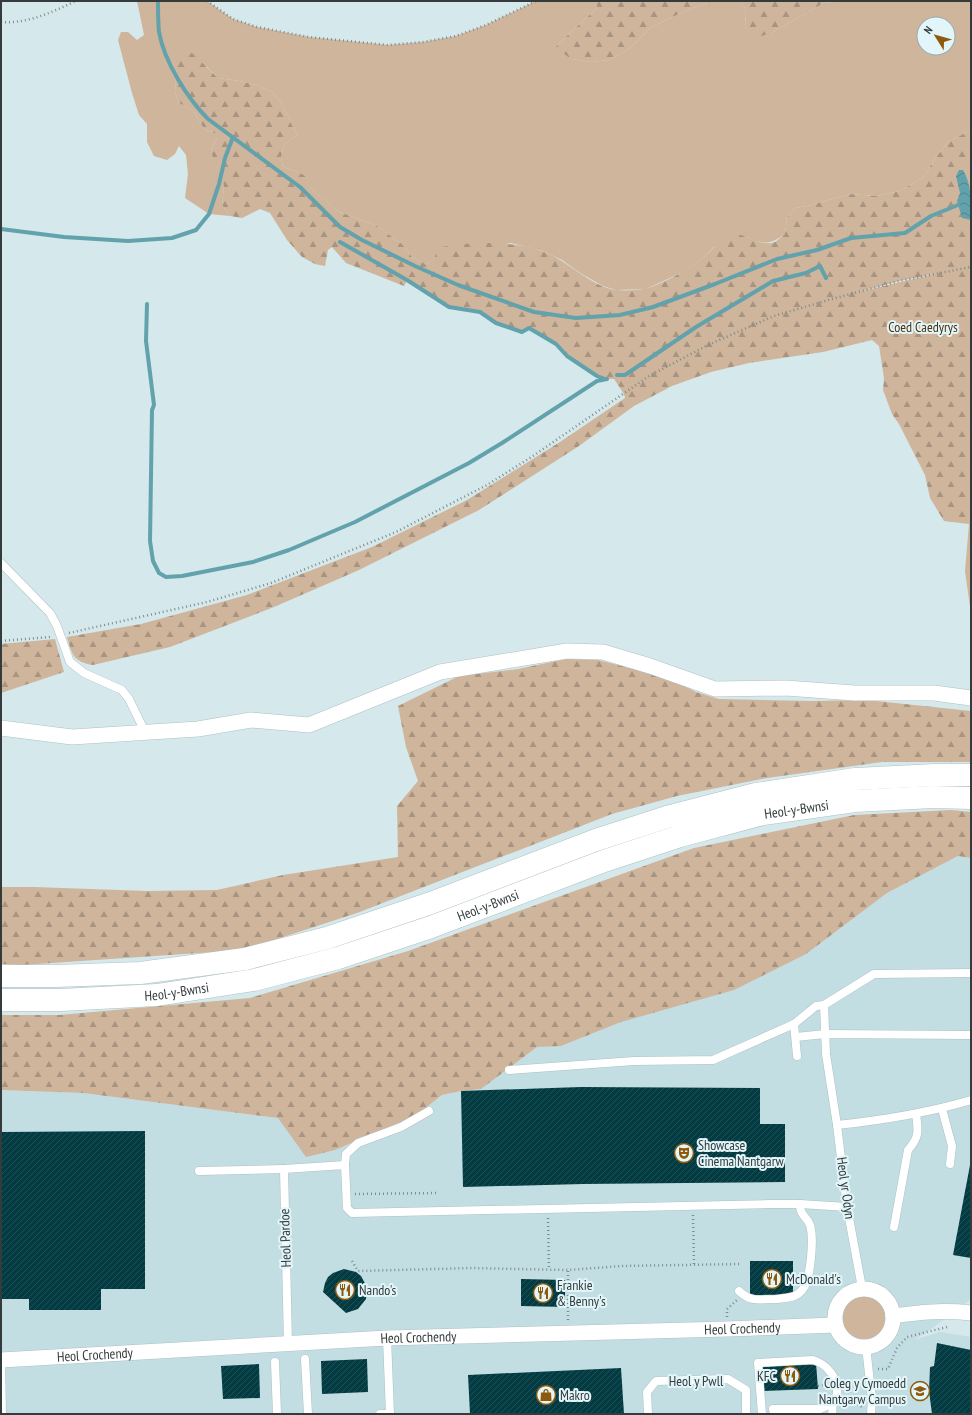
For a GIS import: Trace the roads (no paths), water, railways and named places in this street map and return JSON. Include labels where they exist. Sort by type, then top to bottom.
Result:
[{"type":"highway","name":"Heol-y-Bwnsi","points":[[1,976],[140,973],[245,959],[326,938],[431,903],[617,833],[667,817],[756,794],[855,779],[935,775],[971,775]]},
{"type":"highway","name":"Heol-y-Bwnsi","points":[[1,1000],[61,1000],[157,995],[254,980],[338,958],[431,927],[604,861],[680,836],[763,814],[855,801],[933,797],[971,798]]},
{"type":"street","points":[[1,728],[72,737],[198,729],[251,720],[309,725],[440,672],[567,651],[603,652],[650,666],[715,689],[786,688],[854,693],[934,692],[971,698]]},
{"type":"street","points":[[862,1288],[880,1293],[887,1299],[892,1307],[894,1316],[889,1334],[883,1341],[866,1347],[856,1346],[846,1342],[835,1325],[835,1315],[838,1305],[844,1297],[852,1291],[862,1288]]},
{"type":"street","points":[[894,1316],[921,1312],[950,1311],[971,1313]]},
{"type":"street","name":"Heol Crochendy","points":[[1,1361],[387,1338],[835,1325]]},
{"type":"lane","points":[[1,563],[50,613],[70,662],[84,673],[122,690],[129,699],[145,732]]},
{"type":"lane","points":[[509,1070],[634,1061],[713,1060],[794,1024],[816,1006],[824,1006],[874,974],[971,973]]},
{"type":"lane","name":"Heol yr Odyn","points":[[824,1006],[826,1054],[837,1125],[847,1207],[862,1288]]},
{"type":"lane","points":[[794,1024],[797,1056]]},
{"type":"lane","points":[[796,1036],[825,1034],[971,1035]]},
{"type":"lane","points":[[837,1125],[882,1120],[916,1114],[942,1109],[971,1100]]},
{"type":"lane","points":[[942,1109],[952,1146],[950,1164]]},
{"type":"lane","points":[[429,1111],[401,1127],[358,1143],[346,1154],[346,1208],[352,1213],[800,1204],[847,1207]]},
{"type":"lane","points":[[894,1227],[908,1150],[915,1142],[918,1129],[916,1114]]},
{"type":"lane","points":[[199,1171],[284,1169],[345,1165]]},
{"type":"lane","name":"Heol Pardoe","points":[[284,1169],[288,1344]]},
{"type":"lane","points":[[741,1293],[749,1300],[792,1298],[803,1289],[808,1277],[812,1250],[810,1225],[800,1212],[800,1204]]},
{"type":"lane","points":[[380,1414],[390,1414],[387,1338]]},
{"type":"lane","points":[[866,1347],[872,1400],[871,1413]]},
{"type":"lane","points":[[305,1359],[308,1414]]},
{"type":"lane","points":[[762,1414],[758,1364],[813,1360],[820,1362],[830,1370],[836,1383],[837,1394],[832,1403],[832,1414]]},
{"type":"lane","points":[[1,1361],[2,1414]]},
{"type":"lane","points":[[275,1362],[277,1414]]},
{"type":"lane","name":"Heol y Pwll","points":[[648,1414],[647,1392],[656,1381],[728,1379],[746,1390],[746,1414]]},
{"type":"lane","points":[[774,1414],[773,1409],[799,1412],[820,1409],[832,1403]]},
{"type":"water","points":[[959,170],[963,170],[968,182],[971,220],[962,218],[957,201],[960,193],[956,176]]},
{"type":"waterway","points":[[158,1],[159,32],[171,67],[192,101],[208,119],[300,187],[340,227],[362,240],[458,285],[534,312],[576,318],[620,315],[653,307],[777,259],[817,250],[851,238],[905,233],[931,216],[958,205]]},
{"type":"waterway","points":[[1,229],[64,237],[128,241],[172,238],[196,230],[209,214],[219,184],[225,158],[233,137]]},
{"type":"waterway","points":[[340,242],[407,280],[449,307],[480,312],[496,323],[522,332],[529,328],[556,344],[567,356],[597,376],[605,379]]},
{"type":"waterway","points":[[617,375],[625,375],[696,327],[773,281],[806,273],[820,266],[826,278]]},
{"type":"waterway","points":[[147,304],[146,341],[154,405],[152,410],[150,541],[153,561],[159,573],[166,577],[182,576],[253,562],[289,550],[355,522],[469,463],[597,381],[607,379]]},
{"type":"place","name":"Showcase Cinema Nantgarw","points":[[684,1153]]},
{"type":"place","name":"McDonald's","points":[[772,1279]]},
{"type":"place","name":"Nando's","points":[[345,1290]]},
{"type":"place","name":"Frankie & Benny's","points":[[543,1293]]},
{"type":"place","name":"KFC","points":[[790,1376]]},
{"type":"place","name":"Coleg y Cymoedd Nantgarw Campus","points":[[920,1391]]},
{"type":"place","name":"Makro","points":[[546,1395]]},
{"type":"park label","name":"Coed Caedyrys","points":[[923,327]]}]
